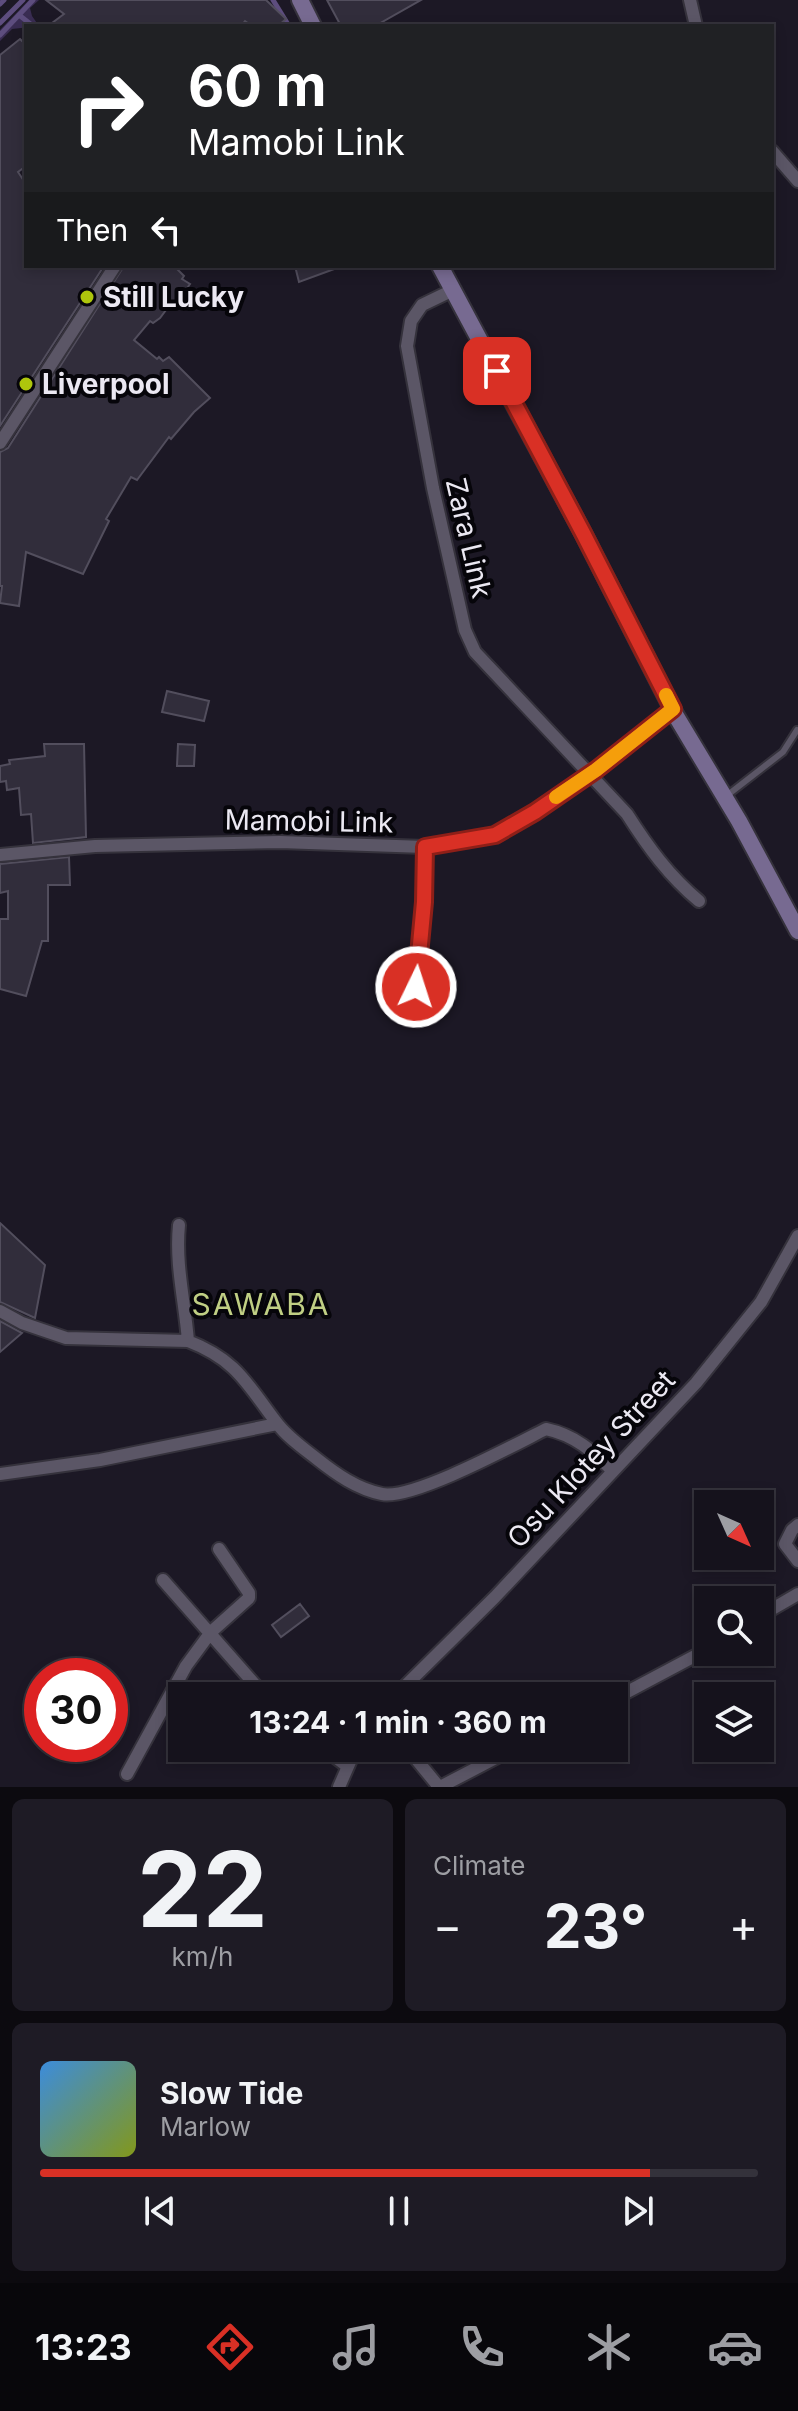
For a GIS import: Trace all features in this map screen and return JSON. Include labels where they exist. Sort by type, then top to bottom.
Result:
[{"type":"street","points":[[300,0],[312,24]]},
{"type":"street","points":[[690,0],[696,24]]},
{"type":"street","points":[[774,153],[798,181]]},
{"type":"street","points":[[0,443],[114,268]]},
{"type":"street","points":[[441,268],[673,709],[798,931]]},
{"type":"street","name":"Zara Link","points":[[453,290],[422,305],[411,321],[407,346],[433,488],[465,630],[475,652],[627,814],[671,877],[699,901]]},
{"type":"street","name":"Mamobi Link","points":[[0,855],[95,846],[249,843],[425,847],[495,835],[588,775],[673,709]]},
{"type":"street","points":[[402,994],[414,991],[416,987],[424,902],[425,847]]},
{"type":"street","points":[[179,1225],[180,1286],[188,1341]]},
{"type":"street","name":"Osu Klotey Street","points":[[409,1682],[495,1597],[696,1383],[761,1302],[798,1236]]},
{"type":"street","points":[[0,1311],[22,1323],[66,1338],[188,1341],[203,1347],[236,1369],[252,1386],[277,1424],[340,1477],[384,1495],[425,1485],[546,1429],[565,1433],[580,1441],[613,1471]]},
{"type":"street","points":[[0,1474],[100,1460],[277,1424]]},
{"type":"street","points":[[798,1525],[785,1544],[798,1561]]},
{"type":"street","points":[[127,1774],[186,1666],[211,1632],[249,1598],[249,1593],[219,1549]]},
{"type":"street","points":[[163,1580],[253,1682]]},
{"type":"street","points":[[774,1608],[798,1594]]},
{"type":"street","points":[[628,1692],[694,1656]]},
{"type":"street","points":[[342,1762],[347,1766]]},
{"type":"street","points":[[339,1787],[349,1762]]},
{"type":"street","points":[[418,1762],[439,1787],[488,1762]]},
{"type":"lane","points":[[725,797],[783,752],[797,730]]},
{"type":"shaded area","points":[[29,0],[39,0],[30,8],[38,24],[24,24],[24,28],[12,29],[0,41],[0,30]]},
{"type":"building","points":[[46,0],[266,0],[286,19],[280,24],[249,24],[245,21],[243,24],[51,24],[64,14]]},
{"type":"building","points":[[327,0],[421,0],[379,24],[340,24]]},
{"type":"building","points":[[20,39],[24,43],[24,168],[18,172],[24,181],[24,268],[103,268],[0,426],[0,55]]},
{"type":"building","points":[[123,268],[176,268],[184,276],[182,279],[190,284],[182,295],[189,300],[182,309],[172,302],[160,318],[153,323],[150,321],[134,340],[157,359],[159,357],[163,361],[169,357],[210,398],[171,439],[169,437],[137,480],[131,477],[106,519],[109,521],[83,574],[26,552],[19,606],[0,603],[0,452],[8,448]]},
{"type":"building","points":[[296,268],[337,268],[299,282]]},
{"type":"building","points":[[167,691],[209,701],[204,721],[162,712]]},
{"type":"building","points":[[44,744],[84,744],[86,837],[33,843],[31,814],[21,815],[19,788],[7,790],[6,781],[0,782],[0,766],[10,764],[9,760],[45,756]]},
{"type":"building","points":[[178,744],[195,745],[194,766],[177,766]]},
{"type":"building","points":[[69,857],[70,885],[48,885],[48,941],[42,941],[26,996],[0,989],[0,919],[8,919],[8,891],[0,893],[0,864]]},
{"type":"building","points":[[0,1223],[45,1265],[35,1318],[0,1302]]},
{"type":"building","points":[[0,1321],[22,1333],[0,1352]]},
{"type":"building","points":[[300,1604],[309,1616],[281,1637],[272,1625]]},
{"type":"waterway","points":[[0,4],[4,0]]},
{"type":"waterway","points":[[0,23],[23,0]]},
{"type":"waterway","points":[[0,35],[33,0]]},
{"type":"waterway","points":[[273,0],[288,24]]},
{"type":"waterway","points":[[19,15],[30,24]]},
{"type":"slow traffic","points":[[556,797],[596,770],[673,709],[666,695]]},
{"type":"place","name":"Still Lucky","points":[[87,297]]},
{"type":"place","name":"Liverpool","points":[[26,384]]},
{"type":"district","name":"SAWABA","points":[[261,1304]]},
{"type":"route","points":[[416,987],[424,902],[425,847],[495,835],[596,770],[673,709],[497,371]]}]
